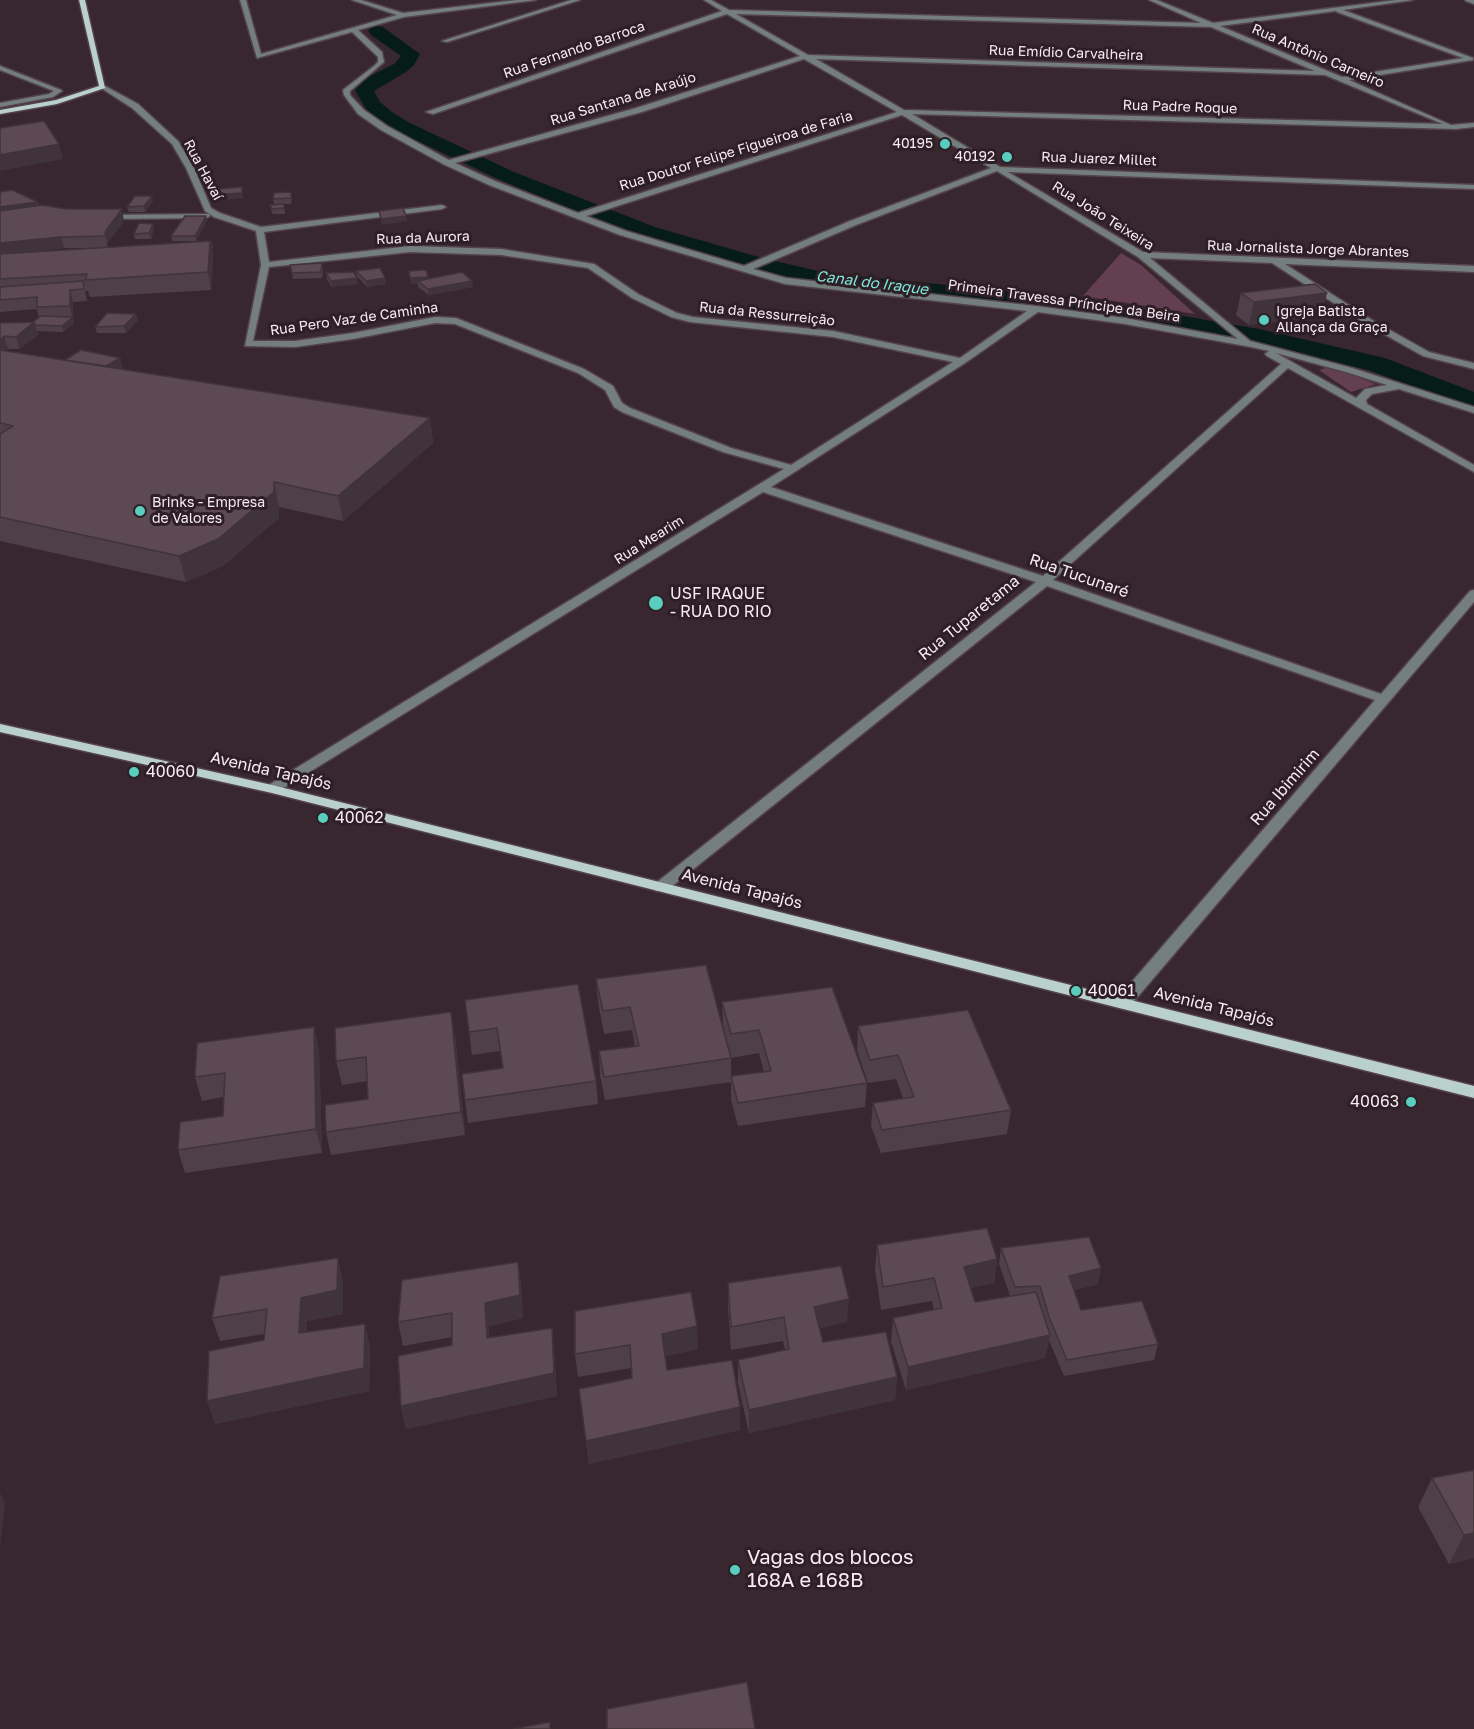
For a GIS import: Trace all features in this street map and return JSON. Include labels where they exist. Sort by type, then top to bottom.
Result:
[{"type":"main road","points":[[0,112],[57,102],[103,87],[82,0]]},
{"type":"main road","name":"Avenida Tapajós","points":[[0,728],[272,789],[1474,1092]]},
{"type":"street","points":[[243,0],[259,57],[352,28],[404,15],[532,0]]},
{"type":"street","points":[[355,0],[404,15]]},
{"type":"street","points":[[445,41],[577,0]]},
{"type":"street","name":"Rua João Teixeira","points":[[707,0],[903,112],[1141,255],[1223,324],[1252,344],[1474,470]]},
{"type":"street","name":"Rua Antônio Carneiro","points":[[1152,0],[1474,135]]},
{"type":"street","points":[[726,12],[1213,25],[1410,0]]},
{"type":"street","points":[[1468,0],[1474,2]]},
{"type":"street","points":[[525,1],[544,10]]},
{"type":"street","points":[[1334,9],[1473,59]]},
{"type":"street","name":"Rua Fernando Barroca","points":[[430,112],[726,12]]},
{"type":"street","name":"Primeira Travessa Príncipe da Beira","points":[[352,28],[380,53],[381,57],[381,62],[376,67],[346,90],[347,95],[361,112],[384,128],[448,163],[577,216],[785,281],[823,287],[943,297],[1125,321],[1252,344],[1406,387],[1474,410]]},
{"type":"street","name":"Rua Emídio Carvalheira","points":[[804,57],[1328,73]]},
{"type":"street","name":"Rua Santana de Araújo","points":[[448,163],[639,110],[804,57]]},
{"type":"street","points":[[1343,79],[1473,59]]},
{"type":"street","points":[[0,68],[59,91],[51,96],[0,105]]},
{"type":"street","name":"Rua Havaí","points":[[103,87],[135,106],[175,144],[190,168],[208,209],[217,215],[260,230]]},
{"type":"street","name":"Rua Padre Roque","points":[[903,112],[1456,128]]},
{"type":"street","name":"Rua Doutor Felipe Figueiroa de Faria","points":[[577,216],[903,112]]},
{"type":"street","points":[[1456,128],[1474,124]]},
{"type":"street","name":"Rua Juarez Millet","points":[[745,268],[853,223],[996,169],[1474,187]]},
{"type":"street","points":[[265,265],[260,230],[442,207]]},
{"type":"street","points":[[98,216],[217,215]]},
{"type":"street","name":"Rua da Aurora","points":[[265,265],[381,252],[434,249],[483,250],[581,264]]},
{"type":"street","name":"Rua Jornalista Jorge Abrantes","points":[[1141,255],[1474,269]]},
{"type":"street","points":[[1275,261],[1369,322],[1426,354],[1474,366]]},
{"type":"street","name":"Rua da Ressurreição","points":[[581,264],[598,269],[620,287],[674,315],[693,320],[832,334],[962,361]]},
{"type":"street","name":"Rua Pero Vaz de Caminha","points":[[265,265],[248,344],[295,344],[435,320],[456,321],[581,371],[609,388],[618,405],[626,411],[728,450],[791,468]]},
{"type":"street","name":"Rua Mearim","points":[[272,789],[762,488],[962,361],[1036,309]]},
{"type":"street","name":"Rua Tuparetama","points":[[662,887],[1045,581],[1287,364]]},
{"type":"street","points":[[1362,406],[1361,399],[1370,391],[1406,387]]},
{"type":"street","name":"Rua Tucunaré","points":[[762,488],[1045,581],[1384,699]]},
{"type":"street","name":"Rua Ibimirim","points":[[1123,1003],[1474,594]]},
{"type":"shaded area","points":[[1121,253],[1141,265],[1195,314],[1083,296]]},
{"type":"shaded area","points":[[1329,367],[1376,384],[1351,392],[1319,370]]},
{"type":"building","points":[[44,121],[59,144],[0,155],[0,128]]},
{"type":"building","points":[[242,187],[242,193],[210,195],[207,190]]},
{"type":"building","points":[[12,190],[38,202],[0,207],[0,192]]},
{"type":"building","points":[[291,192],[291,198],[273,199],[274,193]]},
{"type":"building","points":[[135,196],[152,196],[144,206],[127,207]]},
{"type":"building","points":[[284,204],[284,208],[272,209],[270,205]]},
{"type":"building","points":[[42,205],[66,209],[122,209],[105,232],[106,236],[61,237],[0,243],[0,211]]},
{"type":"building","points":[[403,208],[406,216],[381,219],[379,211]]},
{"type":"building","points":[[185,216],[206,216],[195,236],[171,236]]},
{"type":"building","points":[[139,223],[153,224],[149,233],[134,234]]},
{"type":"building","points":[[210,241],[208,272],[85,280],[87,274],[0,279],[0,254]]},
{"type":"building","points":[[322,263],[321,272],[292,273],[290,265]]},
{"type":"building","points":[[380,268],[385,278],[366,281],[356,271]]},
{"type":"building","points":[[426,270],[428,277],[410,278],[409,271]]},
{"type":"building","points":[[354,272],[357,278],[331,281],[326,273]]},
{"type":"building","points":[[462,272],[472,281],[428,289],[418,281]]},
{"type":"building","points":[[83,281],[84,289],[70,290],[70,306],[37,307],[37,297],[0,300],[0,287]]},
{"type":"building","points":[[1315,284],[1327,293],[1254,302],[1241,293]]},
{"type":"building","points":[[107,313],[136,314],[124,326],[95,327]]},
{"type":"building","points":[[41,316],[73,317],[62,326],[35,325],[33,322]]},
{"type":"building","points":[[34,322],[16,337],[4,336],[0,341],[0,323]]},
{"type":"building","points":[[0,350],[430,418],[338,496],[274,482],[274,492],[218,539],[179,556],[0,517],[0,434],[13,426],[0,423]]},
{"type":"building","points":[[81,350],[120,358],[106,366],[65,360]]},
{"type":"building","points":[[706,965],[731,1058],[604,1077],[599,1051],[639,1046],[630,1007],[603,1011],[596,979]]},
{"type":"building","points":[[578,984],[596,1081],[465,1100],[462,1074],[503,1068],[497,1028],[469,1032],[465,1000]]},
{"type":"building","points":[[832,987],[867,1083],[738,1103],[731,1076],[771,1071],[759,1030],[731,1034],[722,1002]]},
{"type":"building","points":[[968,1010],[1011,1110],[882,1130],[873,1103],[914,1097],[898,1055],[870,1060],[858,1026]]},
{"type":"building","points":[[451,1012],[461,1112],[326,1132],[325,1105],[368,1099],[366,1057],[336,1061],[335,1028]]},
{"type":"building","points":[[314,1027],[316,1129],[178,1150],[180,1122],[223,1116],[225,1073],[195,1077],[197,1043]]},
{"type":"building","points":[[987,1228],[997,1259],[964,1267],[975,1302],[1036,1292],[1050,1335],[908,1367],[893,1318],[942,1308],[934,1278],[883,1287],[877,1245]]},
{"type":"building","points":[[1089,1237],[1101,1268],[1069,1276],[1081,1310],[1142,1301],[1158,1344],[1067,1360],[1049,1317],[1040,1286],[1015,1287],[1001,1248]]},
{"type":"building","points":[[338,1258],[337,1290],[301,1298],[299,1333],[365,1324],[364,1368],[207,1401],[209,1351],[264,1340],[267,1309],[212,1318],[220,1276]]},
{"type":"building","points":[[518,1262],[520,1295],[485,1303],[487,1338],[552,1328],[554,1373],[401,1406],[398,1356],[452,1345],[452,1313],[398,1322],[402,1280]]},
{"type":"building","points":[[841,1266],[849,1299],[814,1307],[823,1342],[886,1332],[897,1377],[749,1410],[738,1360],[789,1349],[784,1317],[731,1327],[728,1283]]},
{"type":"building","points":[[691,1292],[697,1326],[662,1334],[667,1370],[732,1360],[740,1407],[586,1441],[579,1389],[632,1378],[630,1345],[575,1354],[575,1311]]},
{"type":"building","points":[[1474,1470],[1474,1533],[1464,1535],[1432,1478]]},
{"type":"building","points":[[747,1682],[755,1729],[607,1729],[607,1709]]},
{"type":"building","points":[[550,1722],[550,1729],[513,1729]]},
{"type":"waterway","name":"Canal do Iraque","points":[[377,31],[411,54],[408,61],[400,68],[373,82],[364,90],[373,105],[385,116],[401,126],[507,176],[647,232],[757,264],[827,280],[1078,305],[1259,337],[1376,364],[1474,401]]},
{"type":"place","name":"40195","points":[[945,144]]},
{"type":"place","name":"40192","points":[[1007,157]]},
{"type":"place","name":"Igreja Batista Aliança da Graça","points":[[1264,320]]},
{"type":"place","name":"Brinks - Empresa de Valores","points":[[140,511]]},
{"type":"place","name":"USF IRAQUE - RUA DO RIO","points":[[656,603]]},
{"type":"place","name":"40060","points":[[134,772]]},
{"type":"place","name":"40062","points":[[323,818]]},
{"type":"place","name":"40061","points":[[1076,991]]},
{"type":"place","name":"40063","points":[[1411,1102]]},
{"type":"place","name":"Vagas dos blocos 168A e 168B","points":[[735,1570]]}]
